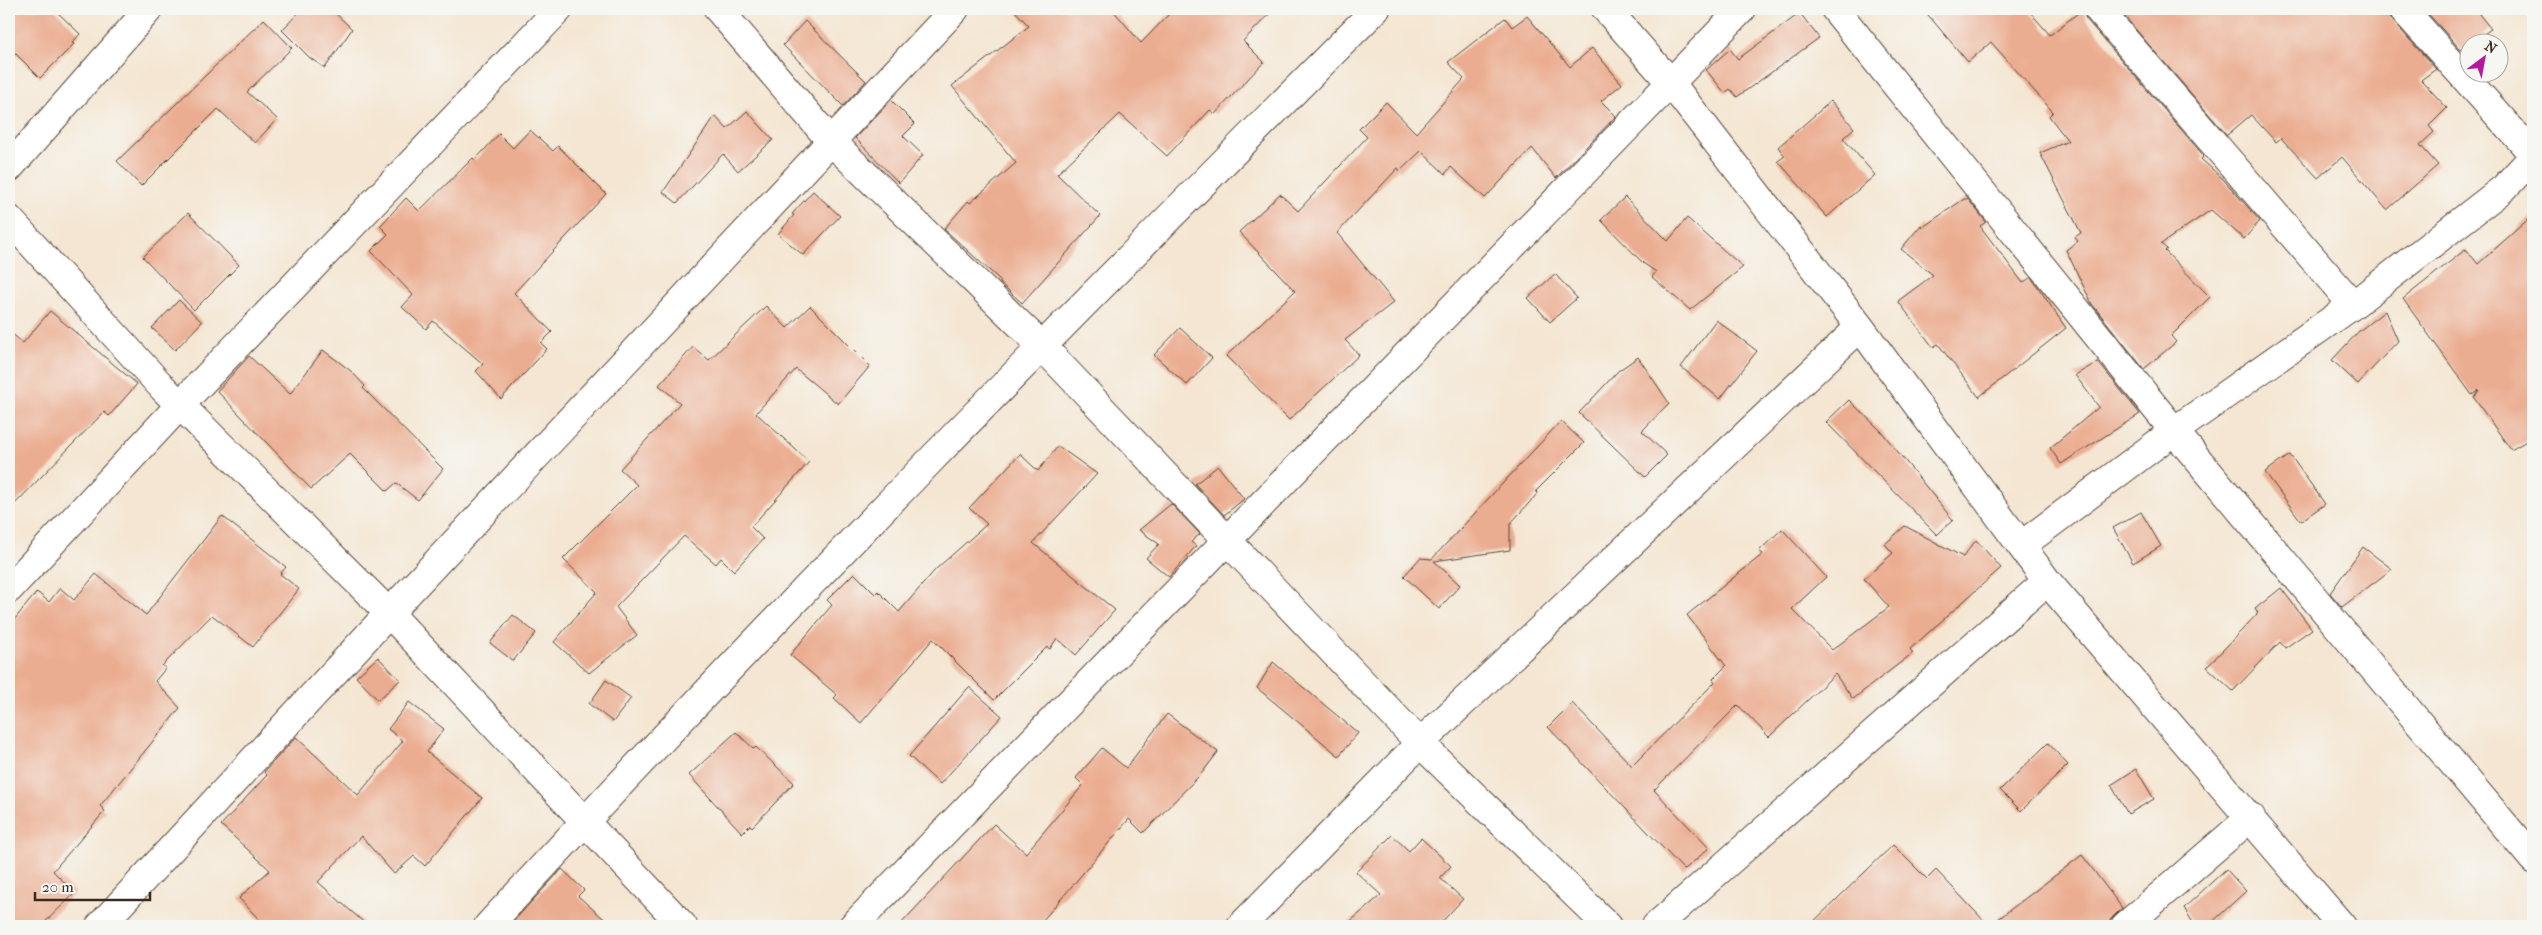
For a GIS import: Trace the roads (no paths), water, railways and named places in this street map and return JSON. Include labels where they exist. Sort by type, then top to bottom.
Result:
[{"type":"street","points":[[9,168],[148,9]]},
{"type":"street","points":[[9,589],[180,405],[559,9]]},
{"type":"street","points":[[718,9],[830,140],[1042,346],[1420,743],[1608,926]]},
{"type":"street","points":[[100,926],[830,140],[955,9]]},
{"type":"street","points":[[488,926],[586,820],[1042,346],[1376,9]]},
{"type":"street","points":[[1606,9],[1670,82],[1860,327],[2047,580],[2342,926]]},
{"type":"street","points":[[853,926],[1742,9]]},
{"type":"street","points":[[1835,9],[2174,430],[2533,858]]},
{"type":"street","points":[[2098,9],[2353,305]]},
{"type":"street","points":[[2022,545],[2174,430],[2353,305],[2504,188],[2533,155],[2403,9]]},
{"type":"street","points":[[9,219],[180,405],[389,613],[586,820],[683,926]]},
{"type":"street","points":[[1241,926],[1420,743],[1860,327]]},
{"type":"street","points":[[1656,926],[2047,580]]},
{"type":"street","points":[[2125,926],[2250,817]]}]
